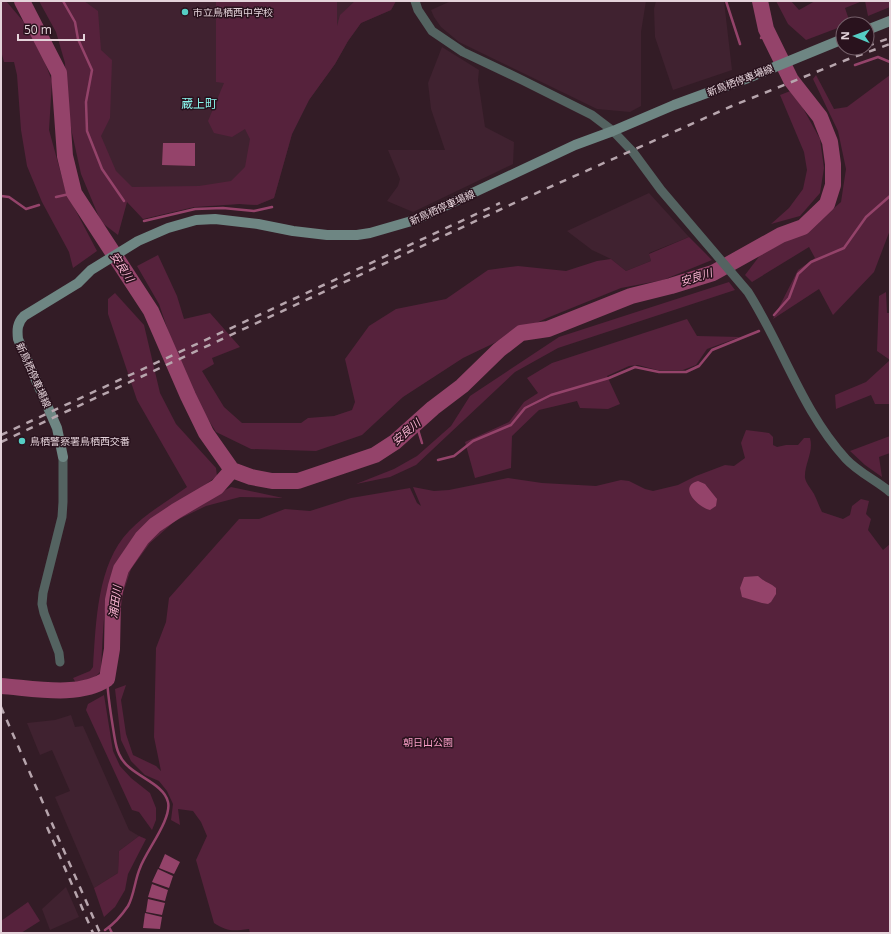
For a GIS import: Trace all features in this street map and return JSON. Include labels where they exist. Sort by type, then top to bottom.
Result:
[{"type":"main road","points":[[875,27],[890,21]]},
{"type":"main road","name":"新鳥栖停車場線","points":[[63,457],[57,428],[18,339],[17,329],[24,316],[78,283],[91,270],[138,241],[168,228],[196,220],[216,219],[327,235],[357,235],[370,233],[415,220],[575,145],[613,131],[674,105],[748,78],[835,42]]},
{"type":"street","points":[[414,1],[418,10],[432,31],[463,52],[592,115],[613,131],[633,152],[661,190],[746,288],[757,305],[814,417],[832,443],[848,461],[890,492]]},
{"type":"street","points":[[60,662],[59,654],[42,604],[43,593],[62,517],[64,476],[63,457]]},
{"type":"shaded area","points":[[78,1],[396,1],[391,10],[361,23],[348,41],[335,64],[309,100],[292,134],[274,198],[257,205],[239,204],[194,207],[143,219],[104,167]]},
{"type":"shaded area","points":[[451,1],[646,1],[641,32],[641,106],[630,112],[597,109],[459,42],[441,27],[431,10]]},
{"type":"shaded area","points":[[656,1],[724,1],[732,70],[673,90],[655,37],[654,9]]},
{"type":"shaded area","points":[[442,47],[479,70],[478,80],[485,127],[514,142],[513,164],[413,212],[387,201],[398,186],[400,179],[388,150],[445,150],[431,109],[428,83]]},
{"type":"shaded area","points":[[163,143],[195,143],[195,166],[162,165]]},
{"type":"shaded area","points":[[649,193],[689,237],[649,253],[651,261],[626,271],[611,259],[592,250],[567,231]]},
{"type":"shaded area","points":[[698,481],[705,484],[717,499],[716,506],[710,510],[696,502],[692,497],[689,488],[692,484]]},
{"type":"shaded area","points":[[758,576],[776,588],[776,594],[768,604],[742,597],[740,588],[744,577]]},
{"type":"shaded area","points":[[71,715],[75,727],[83,726],[129,830],[139,836],[119,851],[118,873],[94,888],[55,797],[70,791],[52,750],[40,755],[27,723],[55,720]]},
{"type":"shaded area","points":[[165,854],[180,862],[174,874],[159,868]]},
{"type":"shaded area","points":[[158,869],[173,876],[169,888],[152,882]]},
{"type":"shaded area","points":[[152,884],[168,890],[165,901],[148,897]]},
{"type":"shaded area","points":[[66,887],[79,917],[50,930],[42,909]]},
{"type":"shaded area","points":[[148,899],[165,903],[162,915],[146,912]]},
{"type":"shaded area","points":[[145,913],[162,917],[160,929],[143,928]]},
{"type":"green space","points":[[1,1],[6,1],[34,34],[52,81],[49,130],[66,192],[97,251],[73,268],[69,252],[42,202],[27,166],[21,130],[17,75],[14,62],[4,62],[1,51]]},
{"type":"green space","points":[[39,1],[84,1],[98,11],[101,50],[112,60],[110,118],[101,136],[116,171],[132,187],[199,186],[231,181],[245,167],[250,139],[245,129],[232,137],[214,133],[208,121],[224,83],[216,82],[216,1],[337,1],[337,26],[340,15],[355,1],[396,1],[391,10],[361,23],[348,41],[335,64],[309,100],[292,134],[274,198],[257,205],[239,204],[194,207],[143,219],[127,202],[118,235],[101,222],[81,174],[67,110],[65,63],[56,32]]},
{"type":"green space","points":[[776,1],[791,1],[799,10],[815,1],[860,2],[845,8],[848,16],[835,16],[835,29],[806,40],[788,24]]},
{"type":"green space","points":[[865,1],[890,1],[890,7],[868,16]]},
{"type":"green space","points":[[816,75],[834,109],[847,107],[890,75],[890,230],[874,272],[833,315],[819,289],[773,319],[798,270],[815,258],[809,247],[752,282],[745,275],[761,254],[807,231],[841,202],[846,169],[838,131],[813,79]]},
{"type":"green space","points":[[793,90],[820,139],[824,168],[820,193],[800,216],[771,224],[789,208],[803,189],[807,170],[804,152],[780,95]]},
{"type":"green space","points":[[689,237],[712,260],[663,280],[621,288],[547,318],[463,358],[403,397],[362,435],[316,451],[251,449],[216,432],[186,384],[159,304],[137,266],[158,255],[177,296],[184,319],[210,313],[240,347],[212,358],[214,364],[202,371],[224,407],[242,423],[301,423],[308,418],[334,416],[352,410],[355,402],[345,359],[369,326],[396,309],[446,299],[488,270],[518,266],[566,271],[597,261],[611,259],[626,271],[651,261],[649,254]]},
{"type":"green space","points":[[729,282],[735,290],[558,348],[515,372],[416,465],[390,477],[356,484],[394,469],[417,456],[451,426],[470,396],[559,337]]},
{"type":"green space","points":[[886,292],[887,313],[890,313],[890,360],[877,351],[879,296]]},
{"type":"green space","points":[[115,293],[144,325],[160,393],[176,424],[216,468],[217,476],[193,494],[153,519],[136,535],[124,552],[115,569],[109,588],[104,627],[101,671],[95,677],[76,683],[73,678],[90,671],[93,667],[95,632],[100,595],[110,560],[118,545],[129,531],[143,518],[187,487],[137,400],[108,314],[108,299]]},
{"type":"green space","points":[[687,319],[697,336],[740,337],[707,349],[696,365],[683,370],[657,370],[638,365],[629,366],[607,376],[620,404],[608,409],[580,408],[577,401],[539,410],[512,436],[511,468],[475,478],[465,442],[509,422],[524,402],[538,393],[527,378],[552,363]]},
{"type":"green space","points":[[890,360],[890,404],[875,404],[871,395],[836,409],[835,395],[866,382]]},
{"type":"green space","name":"朝日山公園","points":[[746,430],[769,433],[773,437],[773,445],[777,447],[798,445],[804,438],[810,438],[811,448],[805,478],[822,512],[843,519],[850,515],[852,506],[861,499],[869,501],[866,514],[871,519],[868,530],[883,550],[890,544],[890,933],[250,933],[249,929],[231,930],[214,923],[196,860],[207,836],[201,822],[193,811],[178,809],[180,825],[171,820],[173,804],[167,791],[159,781],[145,775],[131,761],[121,740],[115,689],[126,685],[121,700],[126,734],[133,755],[156,766],[161,771],[154,737],[156,648],[166,622],[169,598],[239,519],[259,519],[285,509],[310,511],[351,498],[410,488],[417,503],[421,506],[413,487],[434,491],[449,490],[508,478],[542,483],[596,486],[621,480],[629,481],[645,489],[653,491],[678,485],[696,476],[725,465],[734,466],[745,458],[741,443]]},
{"type":"green space","points":[[890,436],[890,453],[879,457],[882,477],[865,465],[850,451]]},
{"type":"green space","points":[[231,487],[283,498],[240,497],[206,506],[175,521],[150,543],[131,569],[123,593],[118,628],[115,678],[109,682],[114,662],[117,597],[125,570],[149,536],[189,509]]},
{"type":"green space","points":[[104,695],[113,751],[120,766],[131,778],[150,793],[156,808],[156,820],[152,830],[139,812],[132,810],[86,710],[88,704]]},
{"type":"green space","points":[[139,836],[146,839],[128,874],[125,890],[115,907],[104,917],[94,888],[118,873],[119,851]]},
{"type":"green space","points":[[28,902],[40,921],[21,933],[1,933],[1,921]]},
{"type":"waterway","name":"安良川","points":[[22,1],[59,73],[65,156],[74,193],[151,311],[188,396],[206,433],[232,470],[251,477],[272,481],[298,481],[375,455],[395,442],[433,408],[462,386],[499,350],[521,333],[548,329],[631,296],[713,273],[781,235],[803,227],[827,204],[833,185],[833,164],[830,142],[820,117],[791,80],[766,29],[760,1]]},
{"type":"waterway","points":[[63,1],[75,22],[78,39],[92,70],[86,102],[87,131],[102,169],[124,201]]},
{"type":"waterway","points":[[726,1],[740,44]]},
{"type":"waterway","points":[[761,38],[766,29]]},
{"type":"waterway","points":[[855,65],[878,57],[890,62]]},
{"type":"waterway","points":[[56,197],[74,193]]},
{"type":"waterway","points":[[1,196],[9,197],[26,209],[39,205]]},
{"type":"waterway","points":[[774,315],[789,298],[798,274],[811,262],[844,248],[866,217],[890,196]]},
{"type":"waterway","points":[[144,221],[195,209],[223,208],[254,211],[272,207]]},
{"type":"waterway","points":[[438,460],[454,456],[473,441],[511,425],[525,408],[551,395],[609,378],[635,367],[659,372],[686,372],[699,366],[712,350],[759,331]]},
{"type":"waterway","points":[[416,423],[422,443]]},
{"type":"waterway","name":"浦田川","points":[[1,686],[41,690],[69,690],[96,685],[107,679],[112,649],[113,600],[121,569],[142,538],[155,525],[217,487],[232,470]]},
{"type":"waterway","points":[[105,930],[118,919],[128,906],[140,868],[162,826],[168,809],[168,802],[160,789],[130,768],[123,762],[119,754],[116,747],[107,679]]},
{"type":"waterway","points":[[109,927],[112,933]]},
{"type":"railway","points":[[875,43],[890,38]]},
{"type":"railway","points":[[1,442],[523,199],[732,106],[890,44]]},
{"type":"railway","points":[[1,435],[500,203]]},
{"type":"railway","points":[[1,707],[100,933]]},
{"type":"railway","points":[[47,827],[93,933]]},
{"type":"place","name":"市立鳥栖西中学校","points":[[185,12]]},
{"type":"place","name":"鳥栖警察署鳥栖西交番","points":[[22,441]]},
{"type":"district","name":"蔵上町","points":[[199,104]]}]
